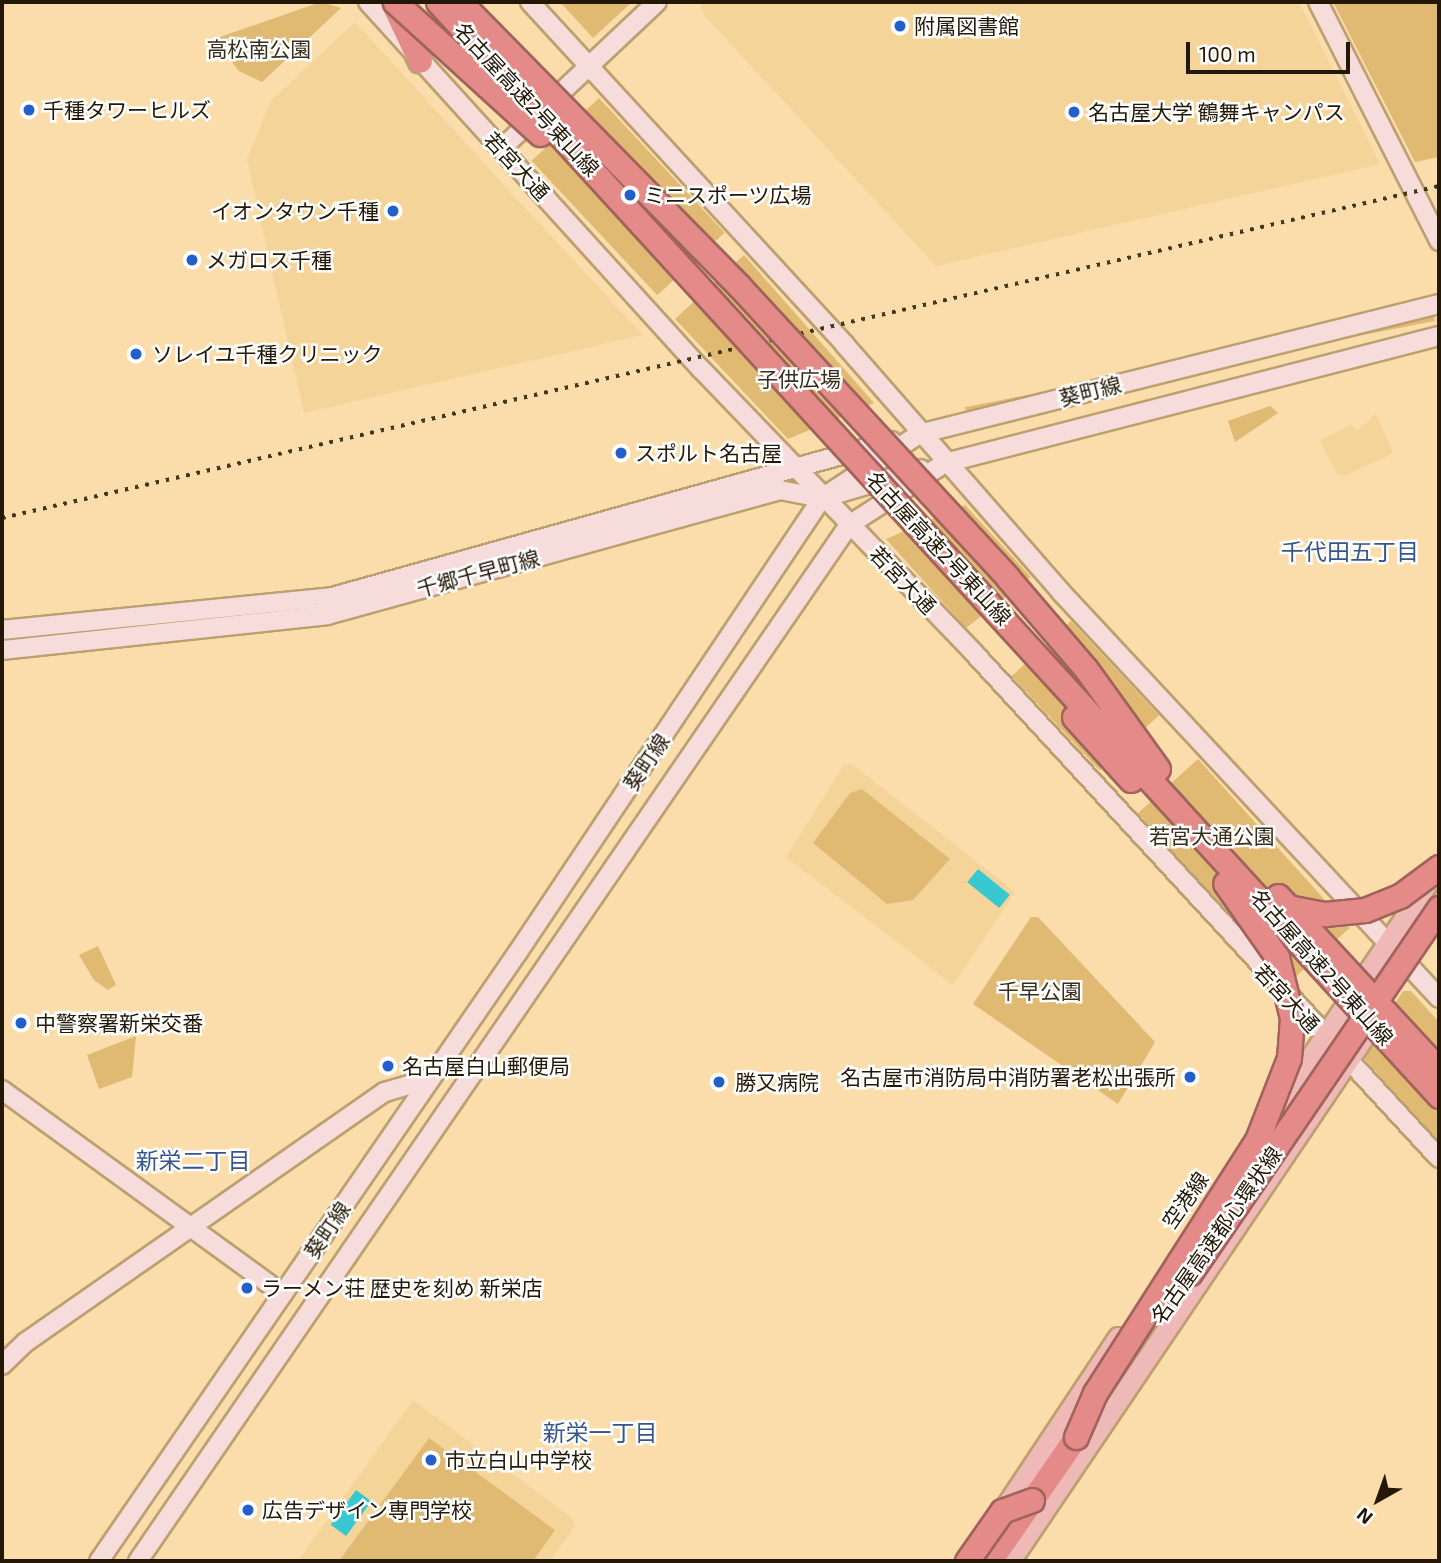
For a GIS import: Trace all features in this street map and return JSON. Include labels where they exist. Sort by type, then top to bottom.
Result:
[{"type":"highway","points":[[393,2],[420,61]]},
{"type":"highway","points":[[393,2],[533,127],[715,309],[954,571],[1242,902],[1277,957],[1290,1003],[1289,1058],[1269,1119],[1095,1393],[1076,1437]]},
{"type":"highway","name":"名古屋高速2号東山線","points":[[438,2],[954,571],[1439,1096]]},
{"type":"highway","points":[[458,2],[530,72]]},
{"type":"highway","name":"名古屋高速2号東山線","points":[[458,2],[630,181],[1439,1070]]},
{"type":"highway","points":[[471,2],[530,72],[630,181],[1042,616],[1197,822],[1261,891],[1300,911],[1352,912],[1400,896],[1439,867]]},
{"type":"highway","points":[[471,2],[630,181]]},
{"type":"highway","name":"名古屋高速都心環状線","points":[[990,1561],[1439,908]]},
{"type":"highway","points":[[968,1561],[1002,1511],[1032,1500]]},
{"type":"main road","name":"空港線","points":[[968,1561],[1325,1039],[1387,941],[1439,867]]},
{"type":"main road","points":[[1010,1561],[1439,926]]},
{"type":"street","name":"若宮大通","points":[[368,2],[790,465],[973,652],[1325,1039],[1349,1061],[1439,1158]]},
{"type":"street","points":[[530,2],[845,345],[944,463],[1439,998]]},
{"type":"street","points":[[501,149],[657,2]]},
{"type":"street","points":[[1318,2],[1439,241]]},
{"type":"street","name":"葵町線","points":[[99,1561],[822,498],[919,434],[1439,303]]},
{"type":"street","name":"葵町線","points":[[138,1561],[849,525],[944,463],[1439,336]]},
{"type":"street","name":"千郷千早町線","points":[[2,630],[332,597],[790,465],[919,434]]},
{"type":"street","name":"千郷千早町線","points":[[2,650],[327,615],[780,490],[822,498],[944,463]]},
{"type":"street","points":[[2,1365],[192,1226],[385,1092],[429,1079]]},
{"type":"street","points":[[2,1090],[283,1294]]},
{"type":"shaded area","name":"名古屋大学 鶴舞キャンパス","points":[[1299,2],[1380,164],[936,266],[704,15],[700,3]]},
{"type":"shaded area","name":"イオンタウン千種","points":[[355,22],[643,335],[304,413],[247,160],[270,102]]},
{"type":"shaded area","points":[[1376,414],[1393,453],[1345,476],[1337,474],[1320,441],[1351,424],[1357,431]]},
{"type":"shaded area","points":[[852,764],[1015,892],[953,985],[786,857],[844,765]]},
{"type":"shaded area","name":"市立白山中学校","points":[[413,1400],[572,1518],[575,1526],[550,1561],[298,1561]]},
{"type":"green space","name":"高松南公園","points":[[321,2],[341,8],[262,82],[239,71],[214,39]]},
{"type":"green space","points":[[560,2],[632,2],[593,38]]},
{"type":"green space","points":[[1333,2],[1439,2],[1439,157],[1415,162]]},
{"type":"green space","name":"ミニスポーツ広場","points":[[599,98],[724,233],[657,295],[532,161]]},
{"type":"green space","name":"子供広場","points":[[744,255],[874,403],[788,439],[675,319]]},
{"type":"green space","points":[[1434,316],[1435,321],[966,412],[965,407]]},
{"type":"green space","points":[[1270,406],[1278,413],[1235,442],[1228,421]]},
{"type":"green space","points":[[965,505],[1031,577],[966,628],[886,539]]},
{"type":"green space","points":[[1071,621],[1159,715],[1100,771],[1012,676]]},
{"type":"green space","name":"若宮大通公園","points":[[1198,759],[1350,928],[1290,982],[1138,813]]},
{"type":"green space","points":[[862,789],[950,859],[913,900],[887,904],[813,843],[850,793]]},
{"type":"green space","name":"千早公園","points":[[1031,917],[1038,917],[1155,1042],[1118,1104],[973,1004]]},
{"type":"green space","points":[[98,946],[116,985],[108,990],[94,980],[79,955]]},
{"type":"green space","points":[[1403,991],[1411,991],[1439,1022],[1439,1143],[1361,1055]]},
{"type":"green space","points":[[136,1036],[132,1077],[99,1089],[87,1055]]},
{"type":"green space","points":[[429,1438],[555,1530],[533,1561],[339,1561]]},
{"type":"water","points":[[978,869],[1010,895],[999,908],[967,882]]},
{"type":"water","points":[[356,1490],[371,1501],[346,1536],[331,1525]]},
{"type":"railway","points":[[2,518],[1439,186]]},
{"type":"place","name":"附属図書館","points":[[900,26]]},
{"type":"place","name":"千種タワーヒルズ","points":[[29,110]]},
{"type":"place","name":"名古屋大学 鶴舞キャンパス","points":[[1074,112]]},
{"type":"place","name":"ミニスポーツ広場","points":[[630,195]]},
{"type":"place","name":"イオンタウン千種","points":[[393,211]]},
{"type":"place","name":"メガロス千種","points":[[192,260]]},
{"type":"place","name":"ソレイユ千種クリニック","points":[[136,354]]},
{"type":"place","name":"スポルト名古屋","points":[[621,453]]},
{"type":"place","name":"中警察署新栄交番","points":[[21,1023]]},
{"type":"place","name":"名古屋白山郵便局","points":[[388,1066]]},
{"type":"place","name":"名古屋市消防局中消防署老松出張所","points":[[1190,1077]]},
{"type":"place","name":"勝又病院","points":[[719,1082]]},
{"type":"place","name":"ラーメン荘 歴史を刻め 新栄店","points":[[247,1288]]},
{"type":"place","name":"市立白山中学校","points":[[431,1460]]},
{"type":"place","name":"広告デザイン専門学校","points":[[248,1510]]},
{"type":"district","name":"千代田五丁目","points":[[1350,551]]},
{"type":"district","name":"新栄二丁目","points":[[193,1160]]},
{"type":"district","name":"新栄一丁目","points":[[600,1432]]}]
